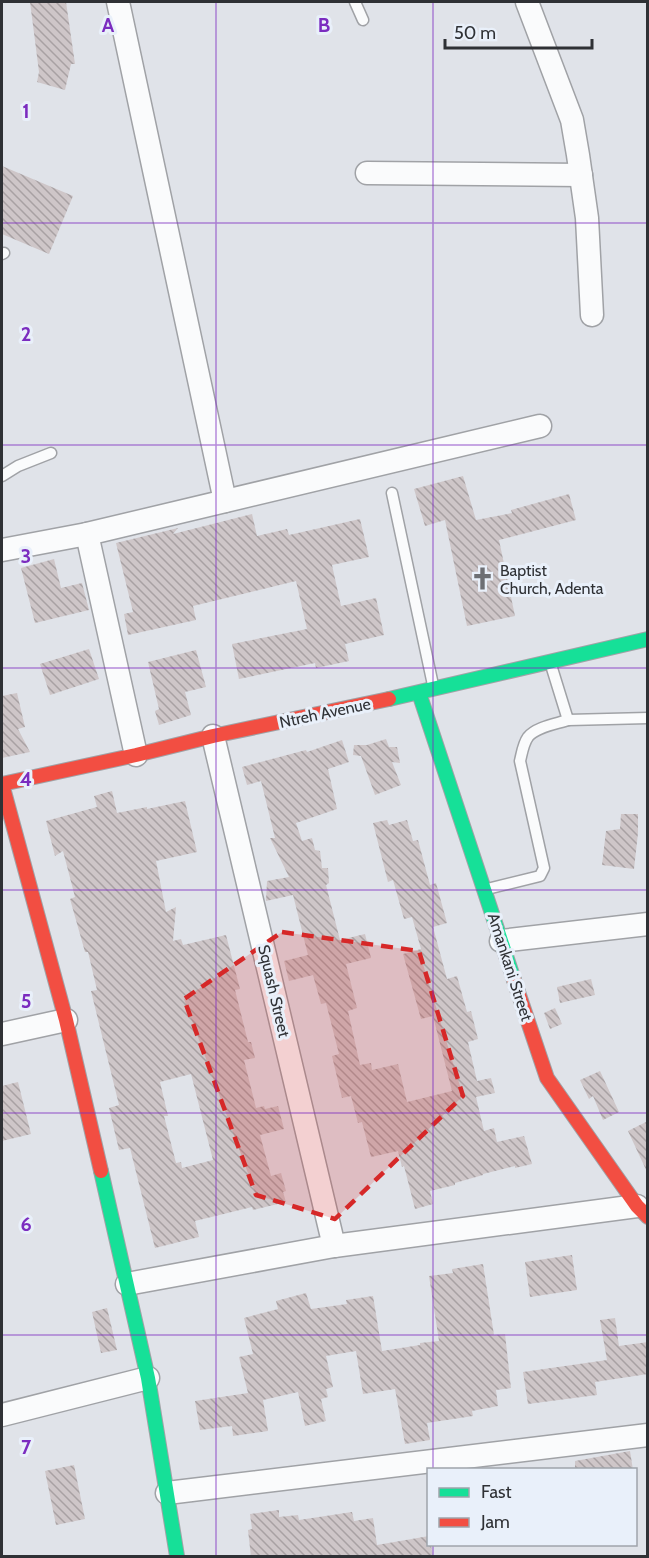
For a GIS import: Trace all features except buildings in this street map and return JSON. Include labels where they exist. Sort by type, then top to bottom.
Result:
[{"type":"street","points":[[118,2],[225,501]]},
{"type":"street","points":[[527,2],[572,120],[587,218],[592,315]]},
{"type":"street","points":[[367,173],[582,176]]},
{"type":"street","points":[[2,550],[87,534],[540,426]]},
{"type":"street","points":[[87,534],[136,755]]},
{"type":"street","name":"Ntreh Avenue","points":[[2,784],[213,736],[418,693],[648,639]]},
{"type":"street","name":"Amankani Street","points":[[418,693],[547,1078],[643,1212]]},
{"type":"street","name":"Squash Street","points":[[213,736],[334,1246]]},
{"type":"street","points":[[2,784],[66,1020],[127,1284],[148,1378],[177,1557]]},
{"type":"street","points":[[501,940],[648,924]]},
{"type":"street","points":[[2,1034],[66,1020]]},
{"type":"street","points":[[127,1284],[334,1246],[643,1212]]},
{"type":"street","points":[[2,1415],[148,1378]]},
{"type":"street","points":[[167,1493],[648,1435]]},
{"type":"lane","points":[[355,2],[363,20]]},
{"type":"lane","points":[[2,476],[18,465],[51,453]]},
{"type":"lane","points":[[392,494],[433,688]]},
{"type":"lane","points":[[550,662],[568,720]]},
{"type":"lane","points":[[484,889],[540,876],[544,868],[520,761],[528,736],[540,729],[568,720],[648,718]]},
{"type":"highlighted area","points":[[282,932],[419,951],[463,1096],[335,1219],[256,1195],[184,999]]},
{"type":"traffic: fast","points":[[389,699],[648,639]]},
{"type":"traffic: fast","points":[[419,693],[514,980]]},
{"type":"traffic: fast","points":[[101,1171],[148,1378],[177,1556]]},
{"type":"traffic: jam","points":[[2,784],[389,699]]},
{"type":"traffic: jam","points":[[2,784],[66,1020],[101,1171]]},
{"type":"traffic: jam","points":[[514,980],[547,1078],[637,1206],[648,1217]]},
{"type":"place","name":"Baptist Church, Adenta","points":[[482,579]]}]
